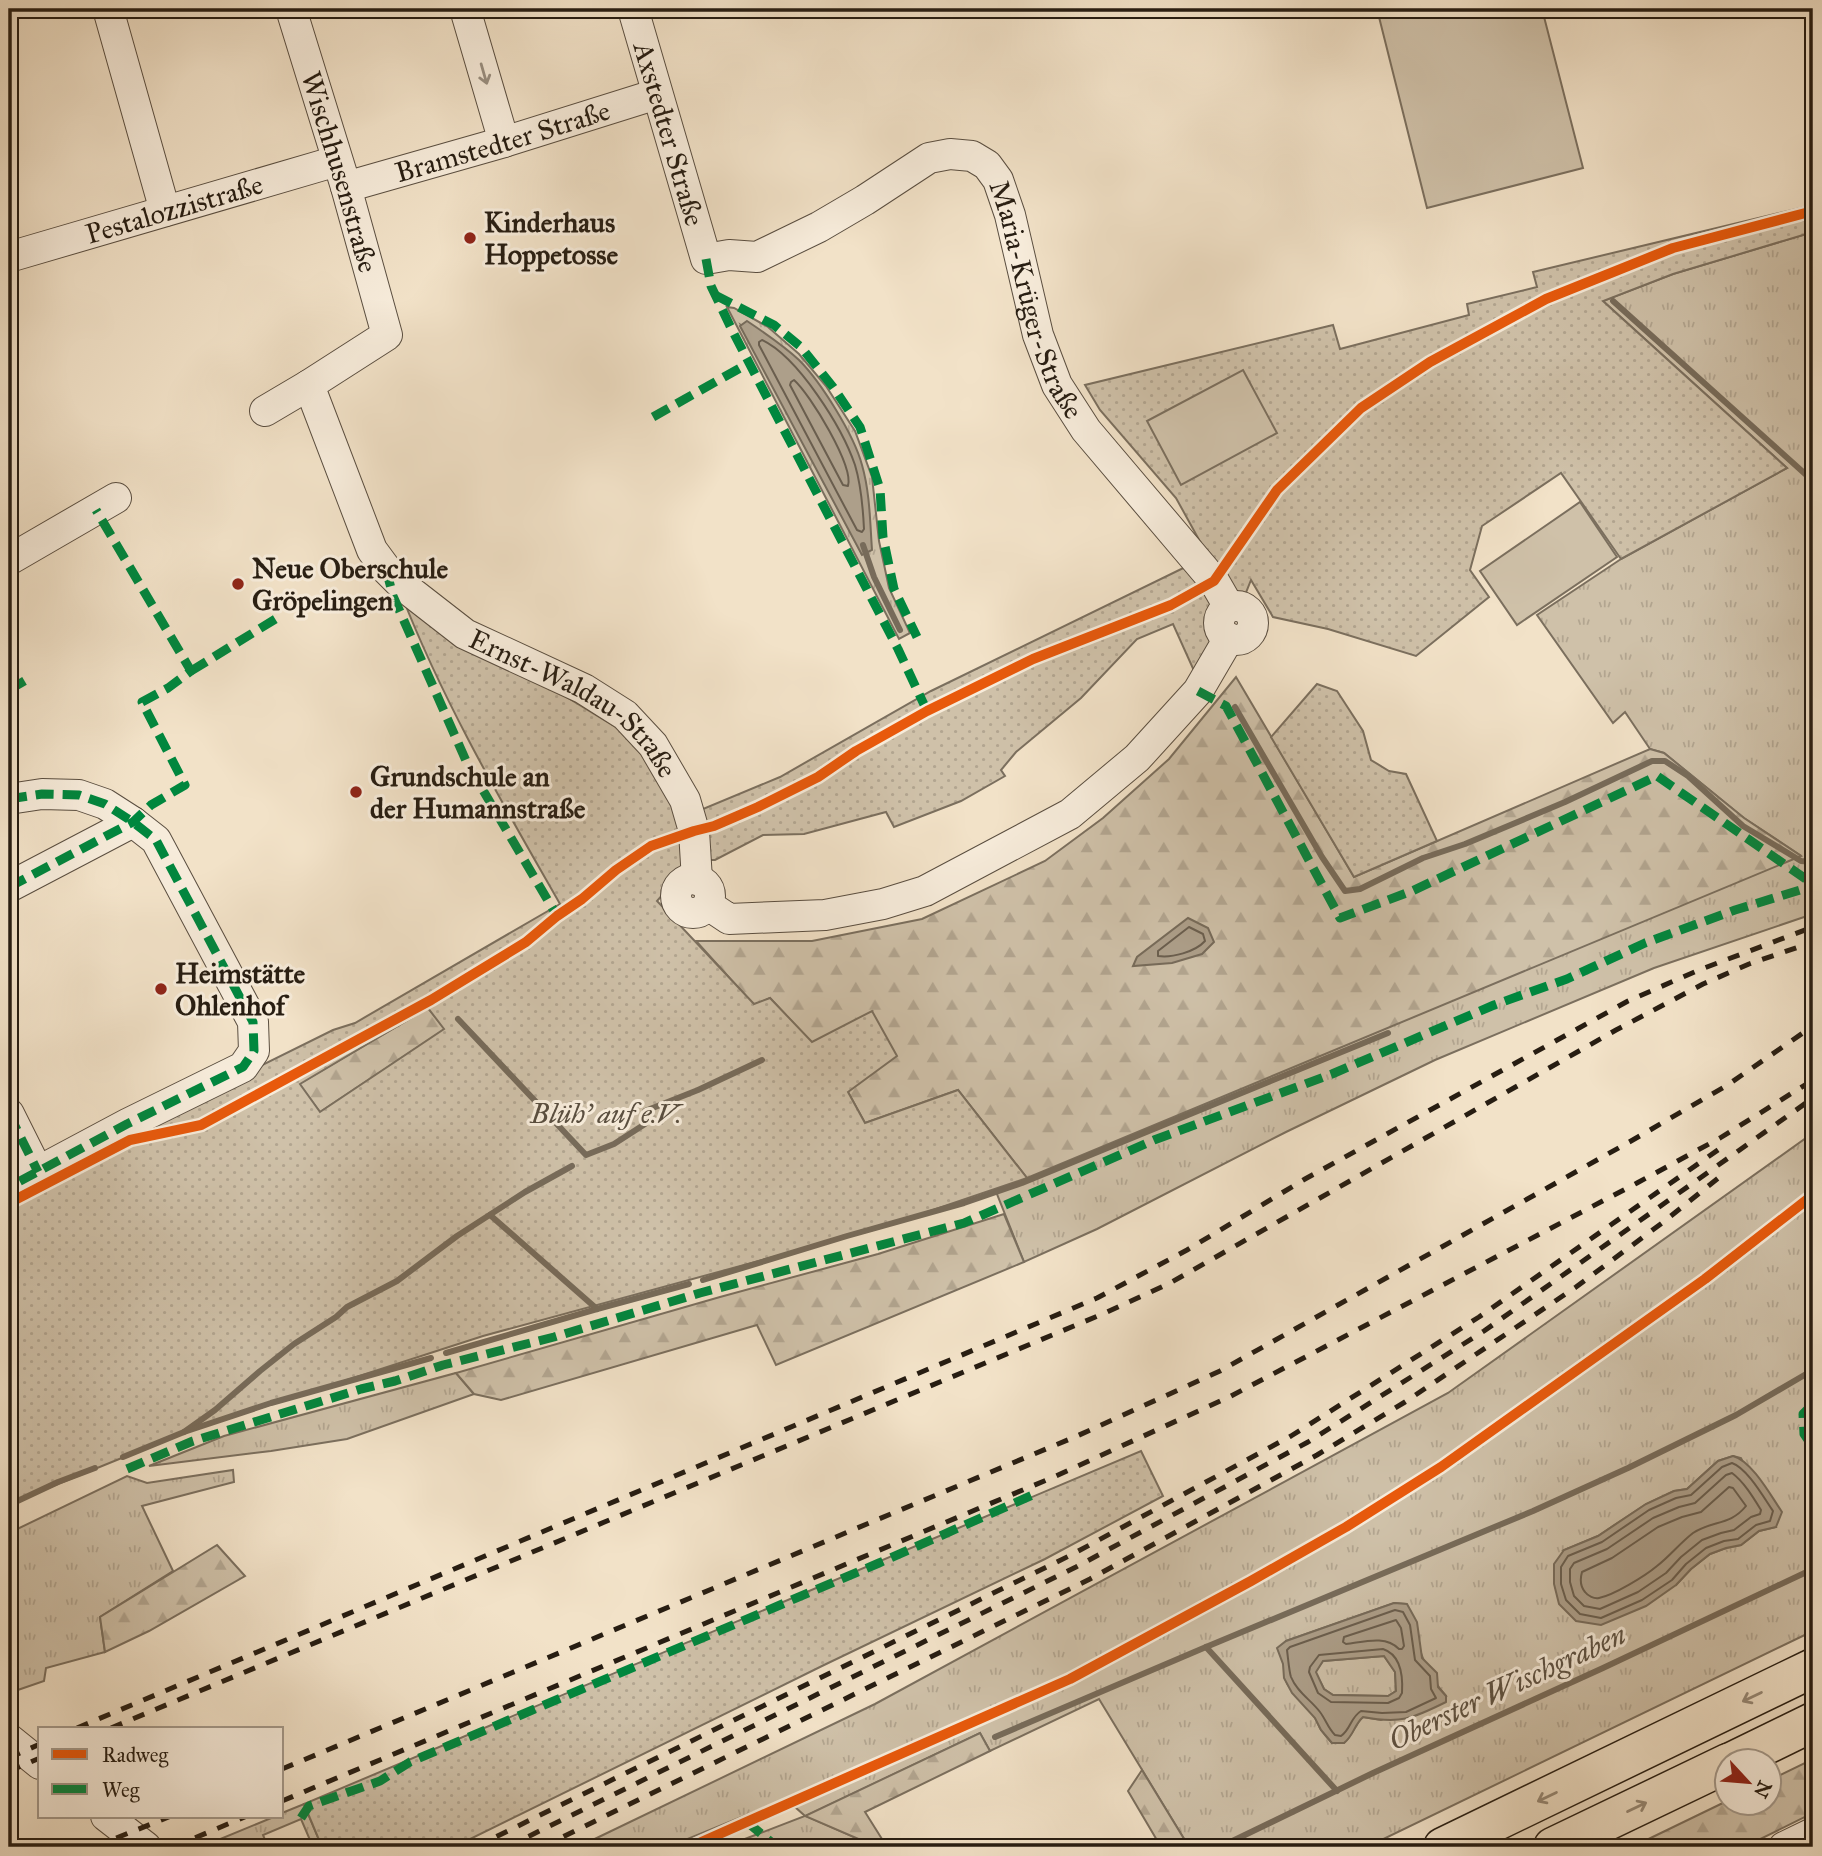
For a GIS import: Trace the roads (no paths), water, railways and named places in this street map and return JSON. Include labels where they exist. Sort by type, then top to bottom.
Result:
[{"type":"highway","points":[[1443,1847],[1813,1668]]},
{"type":"highway","points":[[1758,1748],[1813,1721]]},
{"type":"highway","points":[[1553,1847],[1714,1769]]},
{"type":"street","points":[[108,9],[164,211]]},
{"type":"street","name":"Wischhusenstraße","points":[[291,9],[387,335],[309,385]]},
{"type":"street","points":[[465,9],[504,142]]},
{"type":"street","name":"Axstedter Straße","points":[[633,9],[706,259]]},
{"type":"street","name":"Bramstedter Straße","points":[[341,174],[504,142],[657,94]]},
{"type":"street","name":"Maria-Krüger-Straße","points":[[706,259],[729,255],[757,257],[831,220],[929,158],[950,154],[972,156],[987,164],[999,180],[1010,215],[1038,335],[1056,385],[1086,430],[1214,581],[1229,607],[1220,616],[1219,622],[1223,634],[1229,638]]},
{"type":"street","name":"Pestalozzistraße","points":[[9,257],[164,211],[341,174]]},
{"type":"street","points":[[265,411],[309,385]]},
{"type":"street","name":"Ernst-Waldau-Straße","points":[[309,385],[372,551],[386,569],[402,586],[465,634],[584,689],[625,715],[653,745],[685,800],[694,831],[703,892],[729,919],[825,915],[883,904],[925,891],[1070,814],[1137,758],[1198,691],[1229,638]]},
{"type":"street","points":[[9,560],[116,498]]},
{"type":"street","points":[[9,799],[42,794],[79,795],[105,804],[156,840],[253,1021],[254,1051],[243,1068],[127,1124],[9,1187]]},
{"type":"street","points":[[9,887],[133,822]]},
{"type":"street","points":[[9,1114],[38,1172]]},
{"type":"street","points":[[9,1739],[38,1762]]},
{"type":"street","points":[[109,1818],[146,1847]]},
{"type":"street","points":[[1784,1847],[1813,1832]]},
{"type":"water","points":[[747,321],[799,360],[817,381],[844,424],[858,453],[865,476],[872,550],[862,555],[740,326]]},
{"type":"water","points":[[1188,918],[1208,928],[1214,942],[1202,954],[1172,963],[1133,966],[1137,957]]},
{"type":"water","points":[[1733,1456],[1754,1472],[1782,1512],[1776,1527],[1759,1531],[1741,1545],[1710,1554],[1676,1585],[1646,1606],[1601,1625],[1576,1621],[1559,1604],[1554,1584],[1554,1564],[1564,1550],[1598,1536],[1646,1504],[1674,1491],[1687,1489],[1718,1461]]},
{"type":"water","points":[[1394,1603],[1407,1604],[1417,1622],[1422,1658],[1437,1673],[1438,1687],[1446,1696],[1446,1702],[1397,1720],[1363,1717],[1344,1743],[1332,1743],[1315,1718],[1292,1693],[1284,1678],[1283,1664],[1277,1648],[1286,1641]],"holes":[[[1384,1656],[1395,1672],[1396,1691],[1388,1696],[1333,1695],[1324,1689],[1316,1672],[1323,1661]]]},
{"type":"waterway","points":[[1613,301],[1813,481]]},
{"type":"waterway","points":[[863,545],[874,577],[900,630]]},
{"type":"waterway","points":[[1235,707],[1322,857],[1345,891],[1360,889],[1423,858],[1465,844],[1565,802],[1652,761],[1665,761],[1688,776],[1743,826],[1801,861],[1813,862]]},
{"type":"waterway","points":[[458,1019],[586,1155],[614,1144],[645,1124],[645,1111],[762,1060]]},
{"type":"waterway","points":[[703,1280],[964,1203],[1022,1183],[1388,1033]]},
{"type":"waterway","points":[[184,1432],[215,1410],[294,1344],[347,1307],[397,1281],[457,1236],[525,1192],[572,1166]]},
{"type":"waterway","points":[[490,1215],[597,1309]]},
{"type":"waterway","points":[[446,1353],[689,1284]]},
{"type":"waterway","points":[[123,1457],[184,1432],[271,1403],[431,1358]]},
{"type":"waterway","points":[[995,1737],[1533,1511],[1736,1415],[1813,1370]]},
{"type":"waterway","points":[[9,1505],[95,1468]]},
{"type":"waterway","name":"Oberster Wischgraben","points":[[1220,1847],[1813,1569]]},
{"type":"waterway","points":[[1206,1647],[1337,1791]]},
{"type":"railway","points":[[79,1727],[1097,1298],[1187,1250],[1305,1179],[1628,1001],[1699,970],[1813,927]]},
{"type":"railway","points":[[113,1727],[1105,1313],[1170,1283],[1616,1030],[1703,984],[1749,964],[1813,942]]},
{"type":"railway","points":[[284,1768],[1077,1436],[1220,1371],[1726,1086],[1813,1026]]},
{"type":"railway","points":[[284,1800],[1056,1476],[1231,1396],[1720,1138],[1813,1080]]},
{"type":"railway","points":[[507,1847],[1076,1567],[1308,1442],[1484,1331],[1813,1098]]},
{"type":"railway","points":[[475,1847],[1071,1555],[1291,1436],[1479,1317],[1725,1145]]},
{"type":"railway","points":[[542,1847],[1090,1579],[1317,1455],[1405,1402],[1576,1287],[1727,1171]]},
{"type":"railway","points":[[9,1758],[38,1745]]},
{"type":"railway","points":[[9,1771],[38,1759]]},
{"type":"railway","points":[[94,1847],[166,1818]]},
{"type":"railway","points":[[173,1847],[242,1818]]},
{"type":"place","name":"Kinderhaus Hoppetosse","points":[[470,238]]},
{"type":"place","name":"Neue Oberschule Gröpelingen","points":[[238,584]]},
{"type":"place","name":"Grundschule an der Humannstraße","points":[[356,792]]},
{"type":"place","name":"Heimstätte Ohlenhof","points":[[161,989]]},
{"type":"park label","name":"Blüh' auf e.V.","points":[[606,1113]]}]
